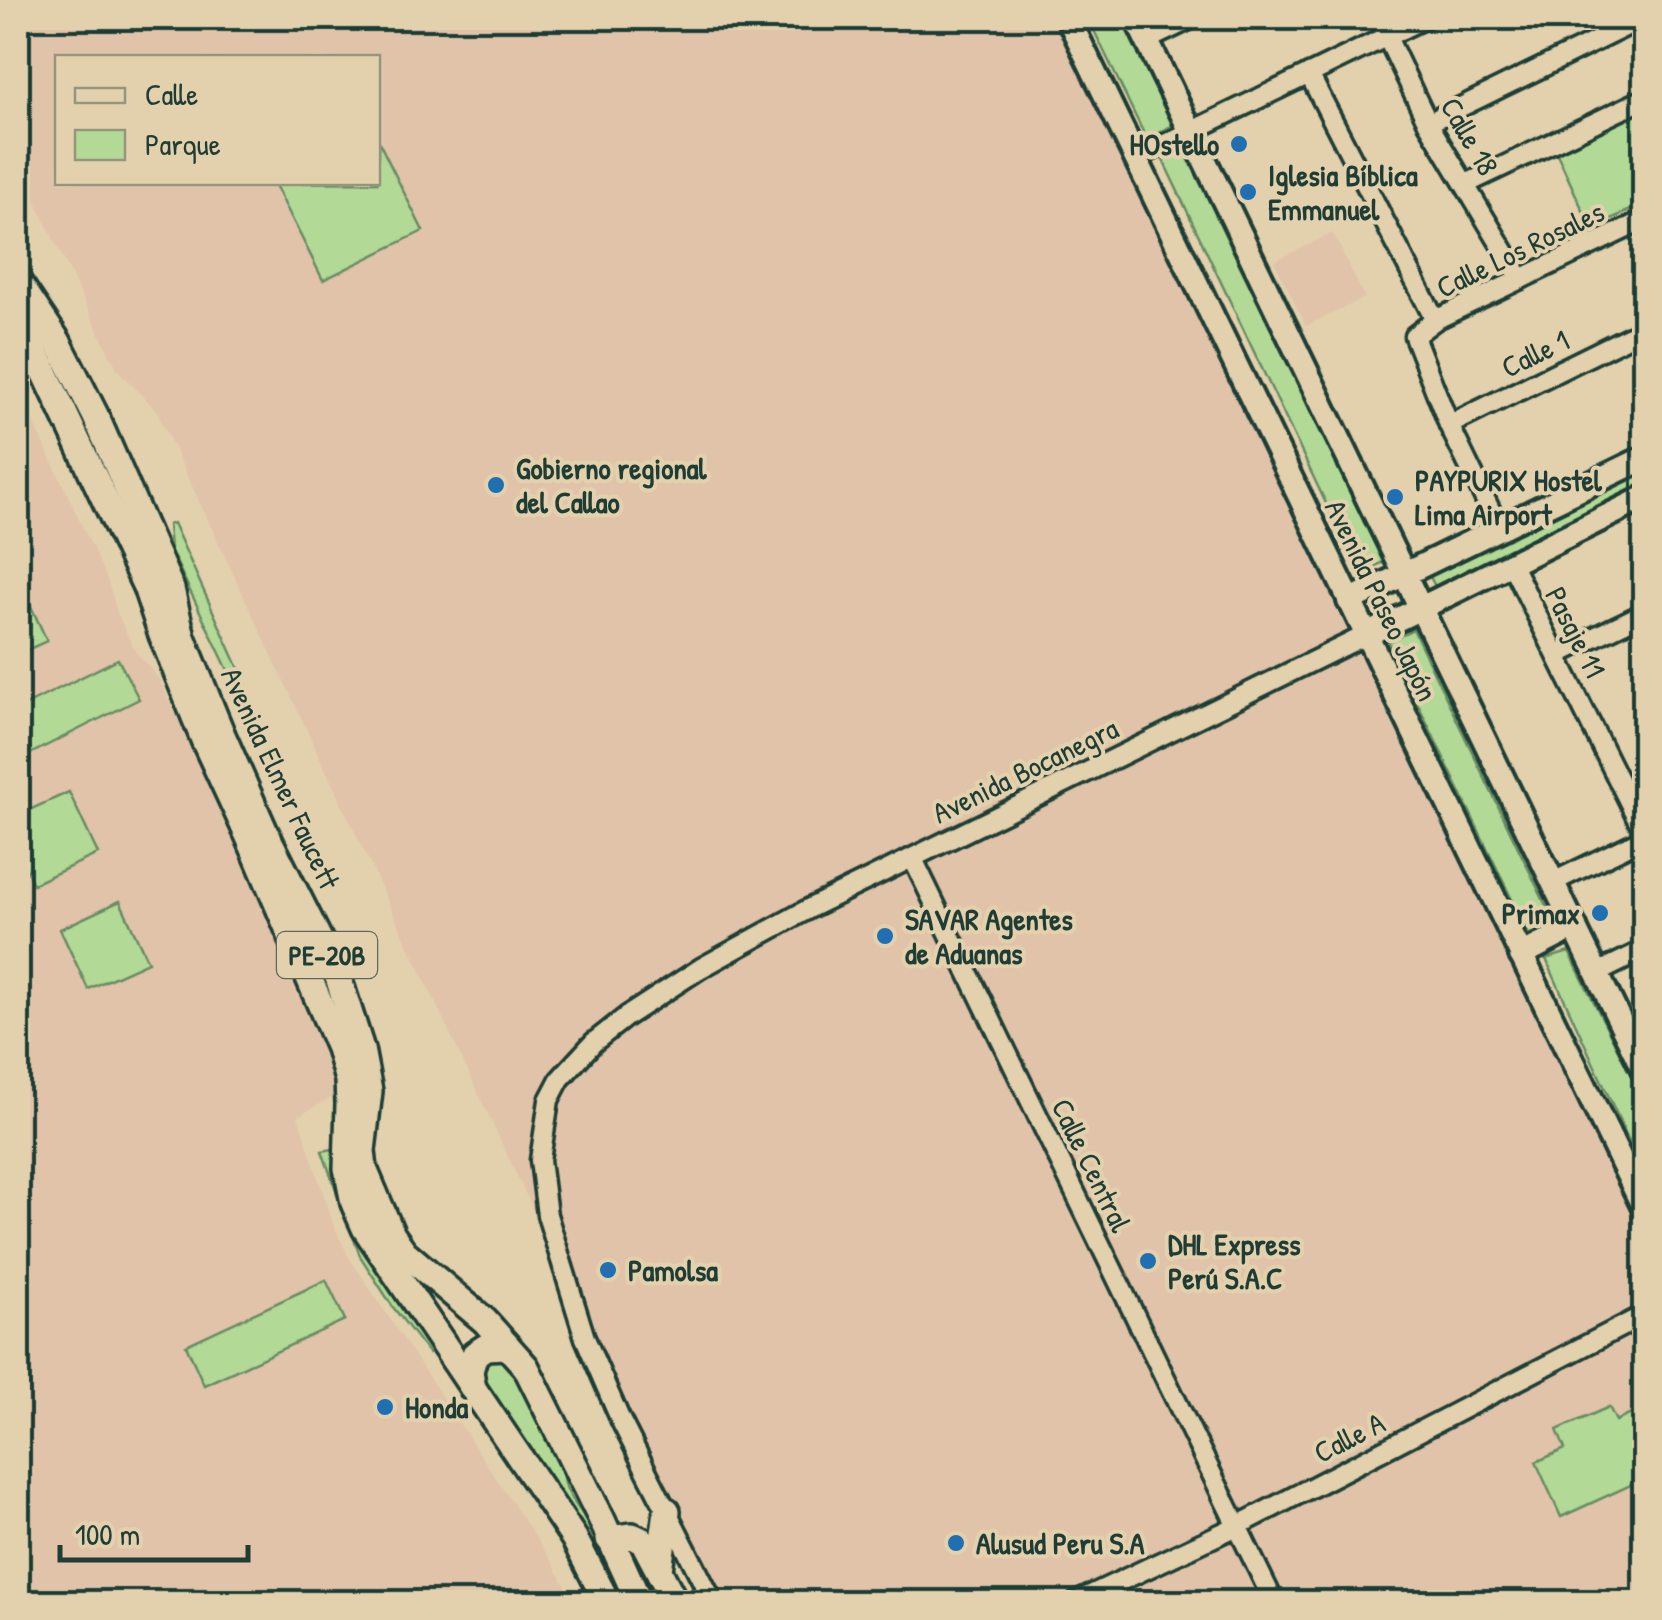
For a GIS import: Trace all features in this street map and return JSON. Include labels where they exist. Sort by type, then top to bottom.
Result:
[{"type":"highway","name":"Avenida Elmer Faucett","points":[[18,282],[58,342],[95,415],[164,572],[182,637],[222,735],[264,830],[338,978],[370,1091],[362,1151],[364,1169],[392,1235],[404,1252],[485,1321],[526,1367],[639,1602]]},
{"type":"highway","name":"Avenida Elmer Faucett","points":[[18,324],[146,587],[205,742],[339,1048],[350,1104],[347,1168],[364,1228],[574,1538],[608,1602]]},
{"type":"highway","points":[[474,1390],[470,1371],[475,1354],[486,1347],[507,1346]]},
{"type":"highway","points":[[660,1570],[668,1511]]},
{"type":"highway","points":[[610,1539],[632,1536],[642,1541],[674,1602]]},
{"type":"main road","name":"Avenida Paseo Japón","points":[[1068,18],[1644,1208]]},
{"type":"main road","name":"Avenida Paseo Japón","points":[[1136,18],[1644,1072]]},
{"type":"main road","points":[[1349,601],[1644,458]]},
{"type":"main road","name":"Avenida Bocanegra","points":[[1366,635],[1644,498]]},
{"type":"main road","points":[[1521,954],[1575,927]]},
{"type":"street","points":[[1147,40],[1193,18]]},
{"type":"street","name":"Calle 18","points":[[1378,18],[1428,123],[1521,279]]},
{"type":"street","points":[[1136,158],[1425,18]]},
{"type":"street","points":[[1428,123],[1643,18]]},
{"type":"street","points":[[1309,74],[1427,325],[1414,336],[1416,346],[1499,528]]},
{"type":"street","points":[[1466,184],[1644,99]]},
{"type":"street","name":"Calle Los Rosales","points":[[1427,325],[1644,220]]},
{"type":"street","name":"Calle 1","points":[[1449,425],[1644,329]]},
{"type":"street","name":"Pasaje 11","points":[[1512,563],[1644,835]]},
{"type":"street","points":[[1557,655],[1644,613]]},
{"type":"street","name":"Avenida Bocanegra","points":[[668,1511],[614,1406],[585,1338],[547,1215],[540,1160],[548,1100],[560,1079],[594,1042],[626,1016],[700,968],[812,907],[1366,635]]},
{"type":"street","points":[[1553,882],[1644,835]]},
{"type":"street","name":"Calle Central","points":[[913,859],[1274,1602]]},
{"type":"street","points":[[1597,973],[1644,950]]},
{"type":"street","name":"Calle A","points":[[1076,1602],[1237,1526],[1644,1315]]},
{"type":"street","points":[[668,1511],[714,1602]]},
{"type":"shaded area","points":[[18,18],[1056,18],[1644,1239],[1644,1602],[718,1602],[156,410],[117,369],[18,166]]},
{"type":"shaded area","points":[[1333,233],[1365,298],[1306,326],[1274,261]]},
{"type":"shaded area","points":[[18,388],[107,579],[130,640],[159,679],[300,972],[340,1093],[298,1116],[334,1226],[350,1259],[554,1565],[574,1602],[18,1602]]},
{"type":"green space","points":[[1088,18],[1124,18],[1176,123],[1147,140]]},
{"type":"green space","points":[[1644,106],[1644,204],[1591,228],[1554,147]]},
{"type":"green space","points":[[380,144],[423,231],[323,280],[275,185],[380,185]]},
{"type":"green space","points":[[1186,146],[1384,562],[1359,573],[1162,158]]},
{"type":"green space","points":[[1644,470],[1644,485],[1435,586],[1429,575]]},
{"type":"green space","points":[[173,523],[246,684],[237,689],[170,549],[168,525]]},
{"type":"green space","points":[[23,589],[47,641],[18,654],[18,591]]},
{"type":"green space","points":[[1413,629],[1553,920],[1529,935],[1388,642]]},
{"type":"green space","points":[[118,659],[139,699],[18,760],[18,709]]},
{"type":"green space","points":[[69,792],[98,854],[33,884],[18,851],[18,815]]},
{"type":"green space","points":[[120,901],[148,962],[88,989],[60,929]]},
{"type":"green space","points":[[1569,952],[1644,1102],[1644,1174],[1546,959]]},
{"type":"green space","points":[[322,1151],[339,1151],[440,1350],[429,1354],[360,1256]]},
{"type":"green space","points":[[326,1280],[345,1320],[204,1385],[186,1345]]},
{"type":"green space","points":[[493,1358],[504,1359],[516,1370],[564,1472],[570,1495],[592,1529],[580,1536],[478,1381],[485,1363]]},
{"type":"green space","points":[[1609,1407],[1616,1421],[1644,1408],[1644,1479],[1561,1517],[1536,1462],[1565,1449],[1557,1430]]},
{"type":"place","name":"HOstello","points":[[1239,144]]},
{"type":"place","name":"Iglesia Bíblica Emmanuel","points":[[1248,192]]},
{"type":"place","name":"Gobierno regional del Callao","points":[[496,485]]},
{"type":"place","name":"PAYPURIX Hostel Lima Airport","points":[[1395,497]]},
{"type":"place","name":"Primax","points":[[1600,913]]},
{"type":"place","name":"SAVAR Agentes de Aduanas","points":[[885,936]]},
{"type":"place","name":"DHL Express Perú S.A.C","points":[[1148,1261]]},
{"type":"place","name":"Pamolsa","points":[[608,1270]]},
{"type":"place","name":"Honda","points":[[385,1407]]},
{"type":"place","name":"Alusud Peru S.A","points":[[956,1543]]}]
